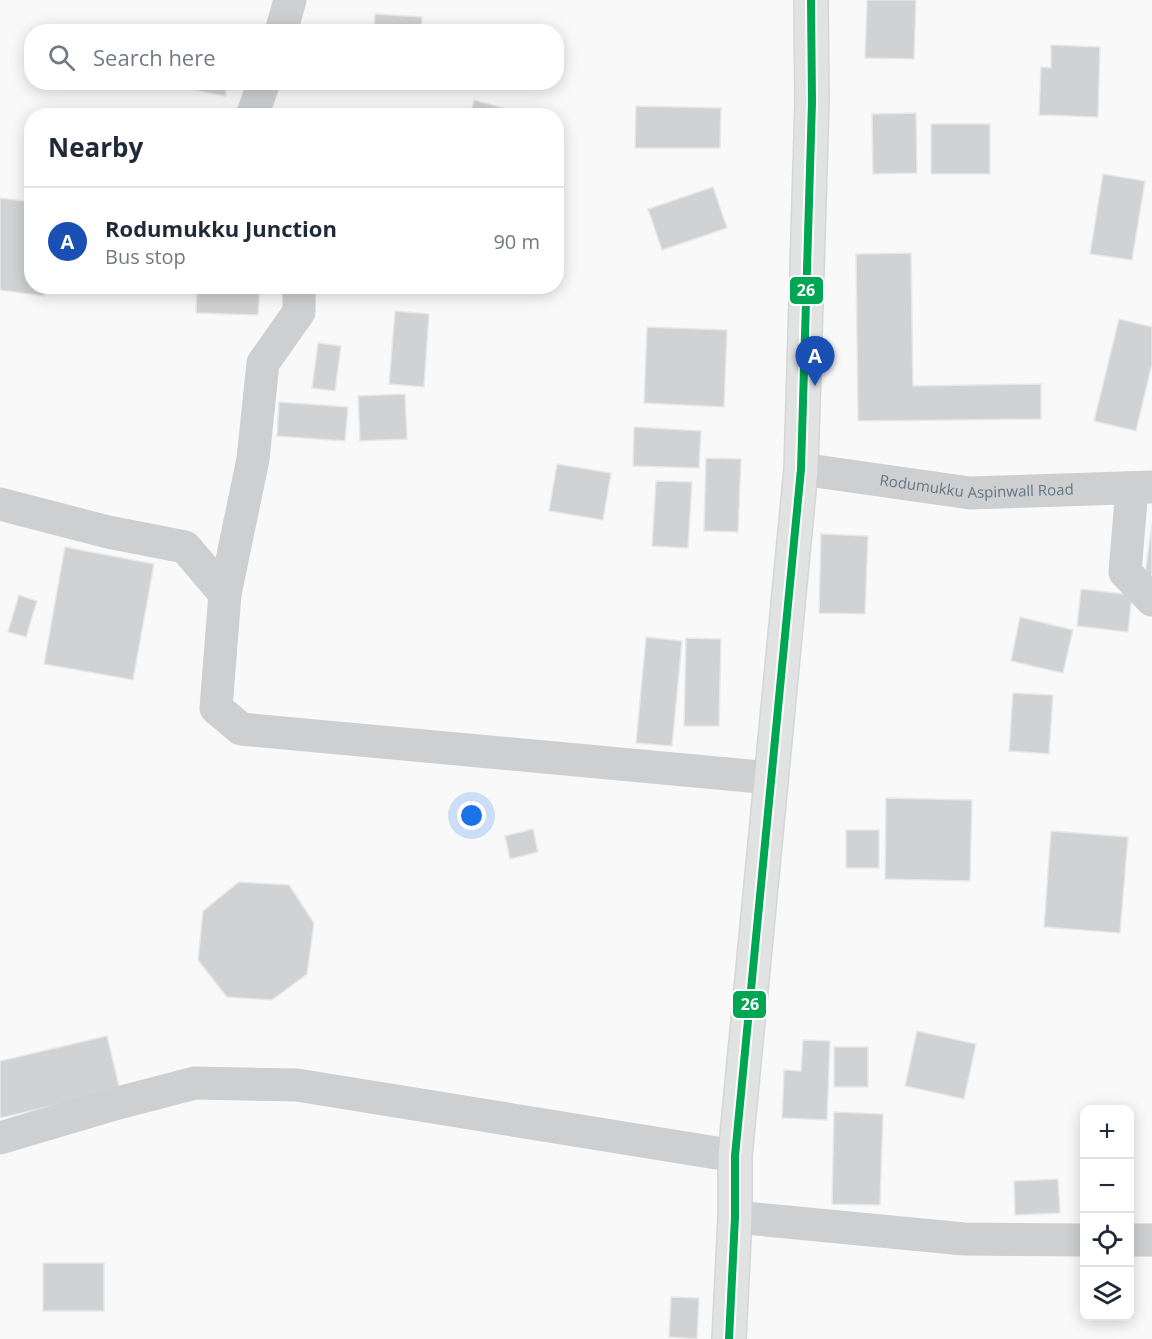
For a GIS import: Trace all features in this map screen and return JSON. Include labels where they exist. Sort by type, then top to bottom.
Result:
[{"type":"main road","points":[[729,1339],[735,1217],[735,1156],[801,470],[812,102],[811,0]]},
{"type":"street","points":[[283,24],[290,0]]},
{"type":"street","points":[[255,108],[261,90]]},
{"type":"street","points":[[299,294],[299,312],[263,363],[253,459],[225,594],[216,708],[241,729],[771,778]]},
{"type":"street","name":"Rodumukku Aspinwall Road","points":[[801,470],[969,494],[1142,487]]},
{"type":"street","points":[[1142,487],[1125,572],[1152,600]]},
{"type":"street","points":[[0,504],[108,532],[185,547],[225,594]]},
{"type":"street","points":[[0,1138],[118,1102],[195,1083],[297,1085],[735,1156]]},
{"type":"street","points":[[735,1217],[964,1239],[1080,1240]]},
{"type":"street","points":[[1134,1240],[1152,1240]]},
{"type":"building","points":[[867,0],[916,0],[914,59],[865,58]]},
{"type":"building","points":[[375,14],[422,17],[422,24],[374,24]]},
{"type":"building","points":[[1051,45],[1100,47],[1098,117],[1039,115],[1041,67],[1051,68]]},
{"type":"building","points":[[194,90],[226,90],[225,96]]},
{"type":"building","points":[[474,100],[503,108],[472,108]]},
{"type":"building","points":[[636,106],[721,108],[720,148],[635,148]]},
{"type":"building","points":[[916,113],[917,173],[873,174],[872,114]]},
{"type":"building","points":[[931,124],[990,124],[990,174],[931,174]]},
{"type":"building","points":[[1103,174],[1145,181],[1132,260],[1090,254]]},
{"type":"building","points":[[713,187],[727,228],[662,250],[648,209]]},
{"type":"building","points":[[0,198],[24,201],[24,293],[0,290]]},
{"type":"building","points":[[911,253],[913,386],[1041,384],[1041,419],[858,421],[856,254]]},
{"type":"building","points":[[197,294],[259,294],[258,315],[196,313]]},
{"type":"building","points":[[395,311],[429,314],[424,387],[389,384]]},
{"type":"building","points":[[1119,319],[1152,327],[1152,364],[1136,431],[1094,421]]},
{"type":"building","points":[[647,327],[727,330],[724,407],[644,403]]},
{"type":"building","points":[[318,343],[341,346],[335,391],[312,388]]},
{"type":"building","points":[[405,394],[407,439],[360,441],[358,396]]},
{"type":"building","points":[[279,402],[348,407],[345,441],[277,436]]},
{"type":"building","points":[[634,427],[701,431],[699,468],[633,466]]},
{"type":"building","points":[[706,458],[741,459],[738,532],[704,531]]},
{"type":"building","points":[[557,464],[611,473],[603,520],[549,511]]},
{"type":"building","points":[[656,481],[692,482],[688,548],[652,546]]},
{"type":"building","points":[[1152,523],[1152,575],[1145,575]]},
{"type":"building","points":[[821,534],[868,536],[865,614],[819,613]]},
{"type":"building","points":[[65,547],[154,564],[133,680],[44,664]]},
{"type":"building","points":[[1081,589],[1132,595],[1128,632],[1077,626]]},
{"type":"building","points":[[19,595],[37,601],[26,637],[8,632]]},
{"type":"building","points":[[1020,617],[1073,630],[1063,673],[1011,661]]},
{"type":"building","points":[[646,637],[682,641],[672,746],[636,743]]},
{"type":"building","points":[[686,638],[721,639],[719,726],[684,726]]},
{"type":"building","points":[[1013,693],[1053,695],[1049,754],[1009,751]]},
{"type":"building","points":[[886,798],[972,800],[970,881],[885,879]]},
{"type":"building","points":[[533,829],[538,852],[510,859],[505,836]]},
{"type":"building","points":[[846,830],[879,830],[879,868],[846,868]]},
{"type":"building","points":[[1051,831],[1128,837],[1120,933],[1044,927]]},
{"type":"building","points":[[239,882],[289,885],[314,923],[307,974],[272,1000],[227,997],[198,960],[203,911]]},
{"type":"building","points":[[917,1031],[976,1044],[964,1099],[905,1086]]},
{"type":"building","points":[[107,1036],[120,1090],[0,1118],[0,1061]]},
{"type":"building","points":[[803,1040],[830,1041],[827,1120],[782,1118],[784,1070],[801,1071]]},
{"type":"building","points":[[834,1047],[868,1047],[868,1087],[834,1087]]},
{"type":"building","points":[[834,1112],[883,1114],[880,1205],[832,1204]]},
{"type":"building","points":[[1058,1179],[1060,1213],[1015,1215],[1014,1181]]},
{"type":"building","points":[[43,1263],[104,1263],[104,1311],[43,1311]]},
{"type":"building","points":[[671,1297],[699,1298],[697,1339],[669,1337]]},
{"type":"transit line","name":"26","points":[[729,1339],[735,1217],[735,1156],[801,469],[812,102],[811,0]]},
{"type":"place","name":"Rodumukku Junction","points":[[815,386]]}]
